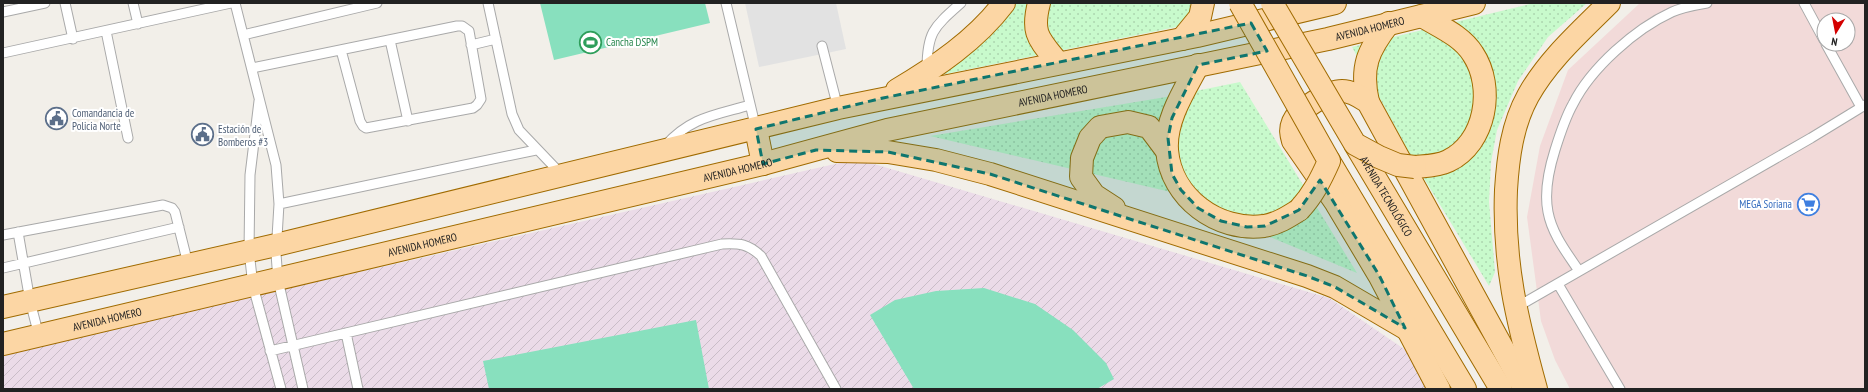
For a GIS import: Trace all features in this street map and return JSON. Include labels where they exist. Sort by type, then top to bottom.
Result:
[{"type":"main road","points":[[883,98],[927,71],[962,46],[995,14],[1004,3]]},
{"type":"main road","points":[[1039,3],[1035,18],[1036,31],[1042,43],[1058,63]]},
{"type":"main road","points":[[1189,37],[1200,17],[1203,3]]},
{"type":"main road","points":[[1240,3],[1329,161],[1464,389]]},
{"type":"main road","name":"AVENIDA TECNOLÓGICO","points":[[1272,3],[1501,389]]},
{"type":"main road","points":[[3,307],[276,245],[562,175],[659,153],[838,108],[1189,37],[1335,3]]},
{"type":"main road","name":"AVENIDA HOMERO","points":[[3,344],[763,164],[887,130],[1328,39],[1474,3]]},
{"type":"main road","points":[[1536,389],[1515,308],[1509,272],[1505,218],[1510,148],[1518,120],[1528,96],[1543,73],[1565,45],[1609,3]]},
{"type":"main road","points":[[1355,144],[1391,162],[1415,167],[1434,165],[1448,161],[1461,153],[1471,141],[1479,127],[1484,112],[1486,94],[1481,71],[1473,54],[1463,41],[1422,16]]},
{"type":"main road","points":[[1389,23],[1368,54],[1364,70],[1364,86],[1368,102],[1525,389]]},
{"type":"main road","points":[[1206,64],[1172,118],[1167,151],[1172,174],[1181,190],[1198,208],[1221,221],[1247,227],[1265,226],[1282,220],[1299,210],[1308,200],[1319,184],[1329,161]]},
{"type":"main road","points":[[1368,102],[1353,92],[1342,90],[1328,94],[1308,106],[1296,117],[1291,132],[1293,141],[1336,203],[1375,269],[1439,389]]},
{"type":"main road","points":[[1153,227],[1119,212],[1094,195],[1081,177],[1082,158],[1090,138],[1100,127],[1128,122],[1148,127],[1167,151]]},
{"type":"main road","points":[[756,129],[763,164]]},
{"type":"main road","points":[[816,150],[888,152],[936,160],[990,174],[1307,276],[1335,287],[1406,328]]},
{"type":"lane","points":[[3,12],[45,3]]},
{"type":"lane","points":[[65,3],[73,39]]},
{"type":"lane","points":[[133,3],[138,24]]},
{"type":"lane","points":[[3,53],[106,32],[231,3]]},
{"type":"lane","points":[[235,3],[276,165],[279,204],[276,245],[278,280],[303,389]]},
{"type":"lane","points":[[243,34],[377,3]]},
{"type":"lane","points":[[488,3],[512,114],[520,130],[536,150],[562,175]]},
{"type":"lane","points":[[726,3],[756,129]]},
{"type":"lane","points":[[927,71],[927,53],[930,38],[937,24],[961,3]]},
{"type":"lane","points":[[1579,271],[1556,235],[1551,223],[1547,202],[1547,185],[1552,160],[1561,131],[1572,104],[1586,83],[1632,38],[1673,11],[1707,3]]},
{"type":"lane","points":[[1804,3],[1816,25]]},
{"type":"lane","points":[[252,68],[390,40],[462,26],[469,31],[481,99],[473,108],[370,128],[362,126],[341,50]]},
{"type":"lane","points":[[106,32],[128,138]]},
{"type":"lane","points":[[472,45],[496,39]]},
{"type":"lane","points":[[390,40],[408,121]]},
{"type":"lane","points":[[822,46],[838,108]]},
{"type":"lane","points":[[1515,308],[1863,106],[1831,52]]},
{"type":"lane","points":[[260,98],[250,175],[249,251],[253,286],[281,389]]},
{"type":"lane","points":[[659,153],[681,130],[689,124],[750,105]]},
{"type":"lane","points":[[279,204],[536,150]]},
{"type":"lane","points":[[3,235],[163,205],[172,208],[179,227],[188,264]]},
{"type":"lane","points":[[3,268],[179,227]]},
{"type":"lane","points":[[18,232],[30,301],[39,336]]},
{"type":"lane","points":[[270,351],[722,244],[737,243],[752,248],[761,256],[836,389]]},
{"type":"lane","points":[[1558,284],[1620,389]]},
{"type":"lane","points":[[346,333],[358,389]]},
{"type":"highlighted area","points":[[1251,23],[1267,51],[1198,65],[1172,118],[1168,138],[1172,174],[1181,190],[1198,208],[1221,221],[1247,227],[1265,226],[1299,210],[1320,180],[1379,275],[1405,328],[1335,287],[1307,276],[990,174],[888,152],[816,150],[763,164],[756,129],[883,98]]},
{"type":"shaded area","points":[[745,3],[836,3],[846,49],[759,67]]},
{"type":"shaded area","points":[[1640,3],[1865,3],[1865,389],[1570,389],[1555,360],[1541,321],[1527,217],[1540,146],[1568,70]]},
{"type":"shaded area","points":[[857,159],[1329,298],[1416,357],[1435,389],[3,389],[3,353]]},
{"type":"green space","name":"Cancha DSPM","points":[[540,3],[705,3],[710,23],[554,60]]},
{"type":"green space","points":[[1017,3],[1190,3],[1201,22],[940,75],[983,41]]},
{"type":"green space","points":[[1534,3],[1587,3],[1548,37],[1518,81],[1497,130],[1491,162],[1489,202],[1495,272],[1489,286],[1416,165],[1352,47]]},
{"type":"green space","points":[[1240,82],[1357,273],[1248,228],[1201,223],[1175,193],[930,136],[1166,97]]},
{"type":"green space","points":[[984,288],[1035,304],[1073,330],[1106,363],[1114,379],[1097,389],[914,389],[870,315],[895,300],[936,291]]},
{"type":"green space","points":[[696,320],[709,389],[489,389],[483,361]]},
{"type":"place","name":"Cancha DSPM","points":[[590,42]]},
{"type":"place","name":"Comandancia de Policia Norte","points":[[57,119]]},
{"type":"place","name":"Estación de Bomberos #3","points":[[202,135]]},
{"type":"place","name":"MEGA Soriana","points":[[1808,204]]}]
